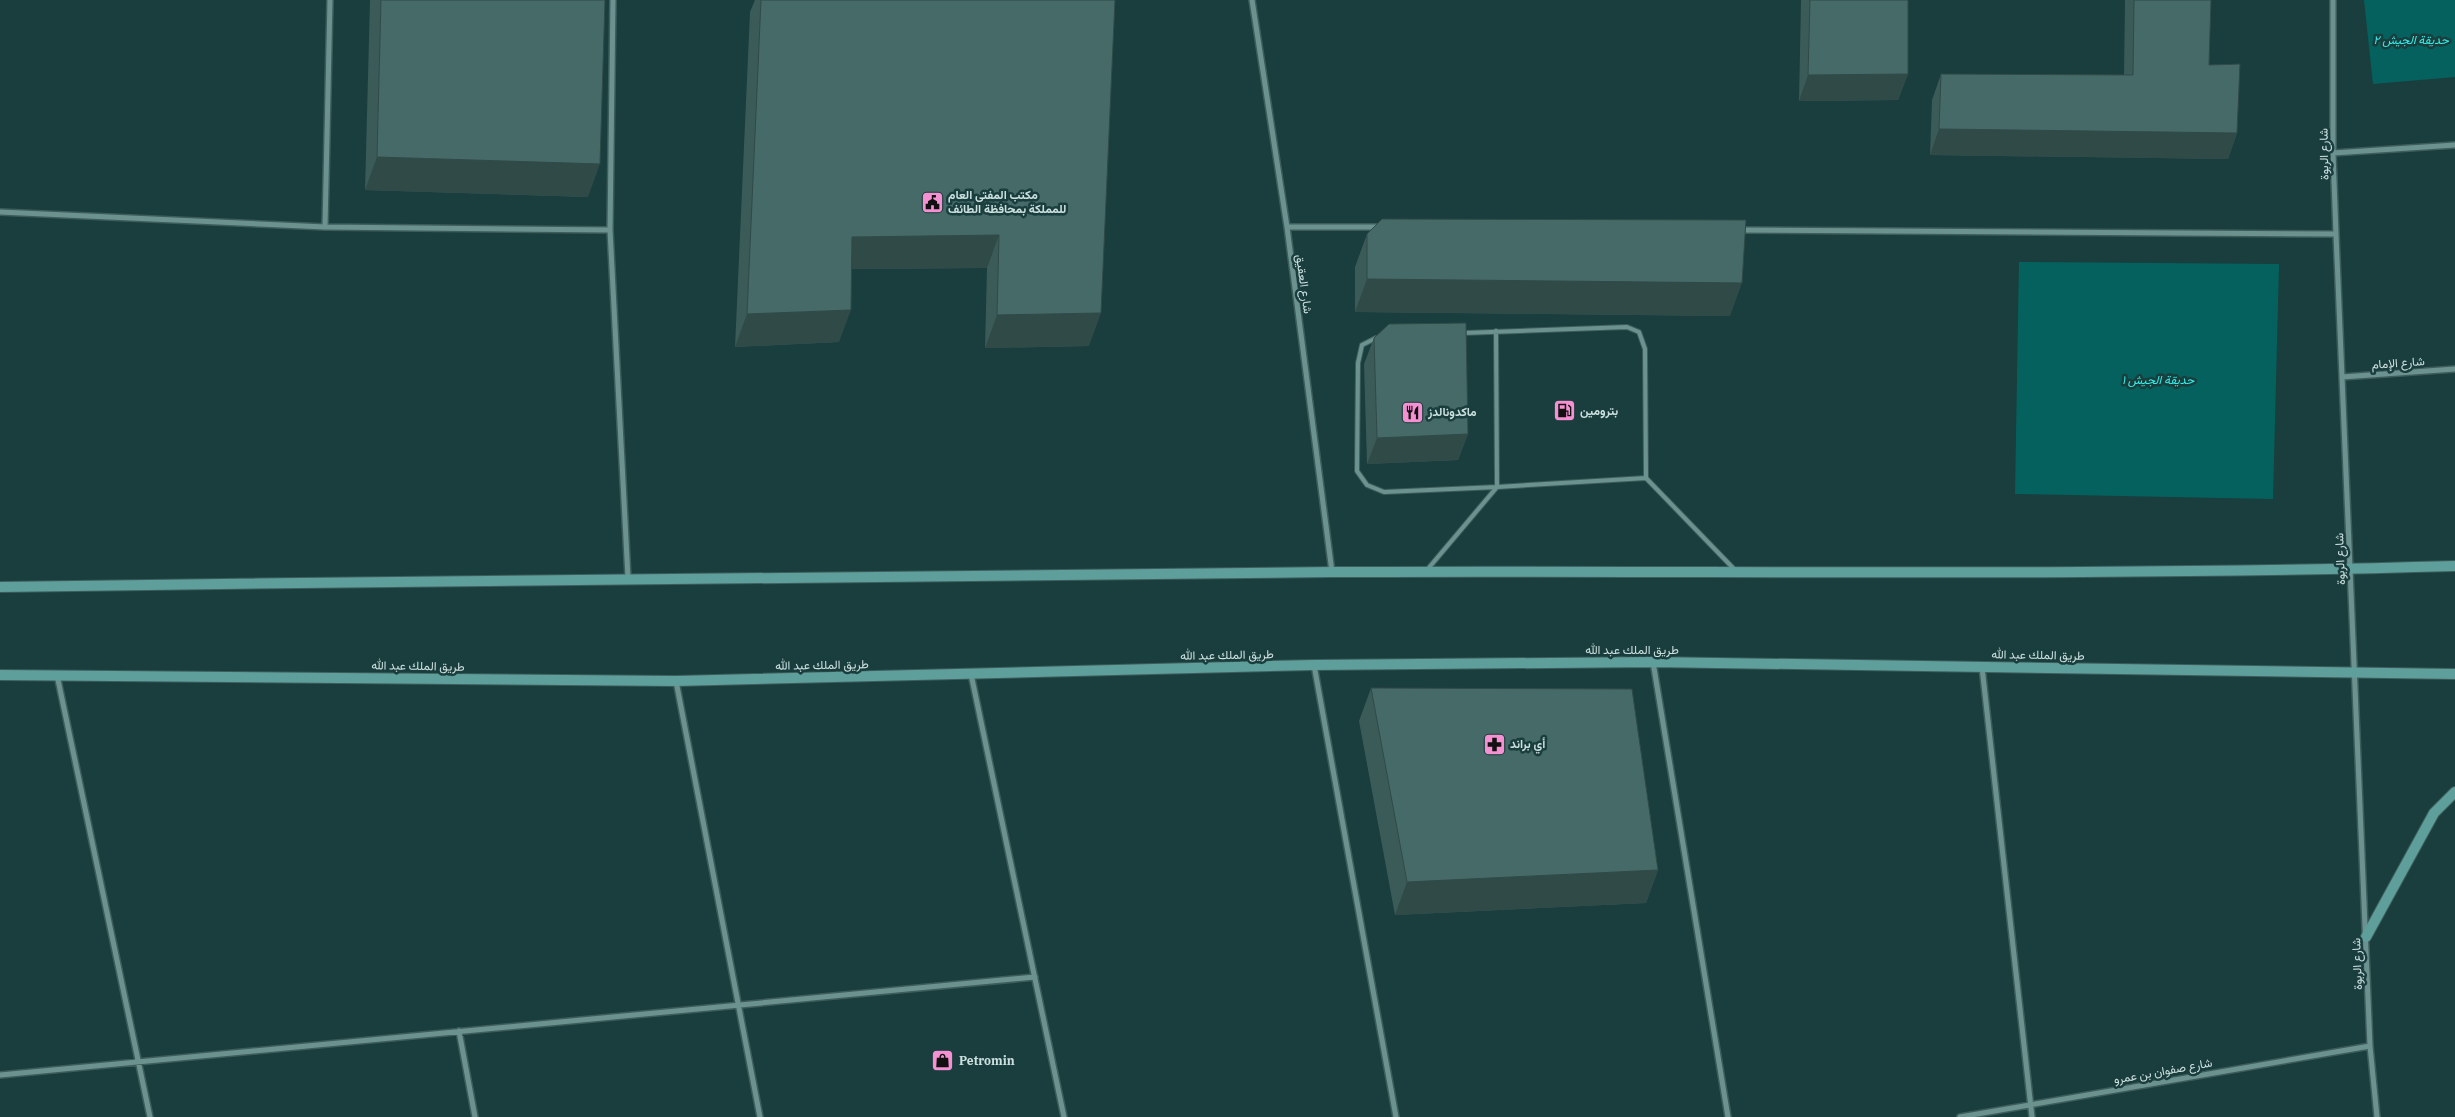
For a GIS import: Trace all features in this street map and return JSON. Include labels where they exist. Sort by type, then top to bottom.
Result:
[{"type":"main road","points":[[0,587],[628,578],[1332,572],[1739,573],[2350,569],[2455,566]]},
{"type":"main road","name":"طريق الملك عبد الله","points":[[0,675],[676,681],[1314,665],[1653,662],[2455,674]]},
{"type":"main road","points":[[2366,937],[2434,813],[2455,792]]},
{"type":"street","points":[[325,227],[330,0]]},
{"type":"street","points":[[613,0],[610,230],[628,578]]},
{"type":"street","name":"شارع العقيق","points":[[1252,0],[1287,227],[1332,572]]},
{"type":"street","name":"شارع الربوة","points":[[2333,0],[2333,153],[2336,234],[2370,1046],[2377,1117]]},
{"type":"street","points":[[2333,153],[2455,145]]},
{"type":"street","points":[[0,212],[325,227],[610,230]]},
{"type":"street","points":[[1287,227],[1387,227]]},
{"type":"street","points":[[1737,230],[2336,234]]},
{"type":"street","name":"شارع الإمام","points":[[2342,377],[2455,369]]},
{"type":"street","points":[[1653,662],[1728,1117]]},
{"type":"street","points":[[1314,665],[1396,1117]]},
{"type":"street","points":[[1982,667],[2032,1117]]},
{"type":"street","points":[[971,674],[1064,1117]]},
{"type":"street","points":[[57,675],[150,1117]]},
{"type":"street","points":[[676,681],[760,1117]]},
{"type":"street","points":[[0,1075],[1035,977]]},
{"type":"street","points":[[459,1031],[475,1117]]},
{"type":"street","name":"شارع صفوان بن عمرو","points":[[1960,1117],[2370,1046]]},
{"type":"lane","points":[[1457,333],[1628,327],[1638,332],[1645,349],[1646,478],[1739,573]]},
{"type":"lane","points":[[1426,572],[1497,487],[1496,331]]},
{"type":"lane","points":[[1379,337],[1362,345],[1358,363],[1356,471],[1367,485],[1384,492],[1646,478]]},
{"type":"green space","name":"حديقة الجيش ٢","points":[[2364,0],[2455,0],[2455,77],[2373,84]]},
{"type":"green space","name":"حديقة الجيش ١","points":[[2019,262],[2279,264],[2273,499],[2015,494]]},
{"type":"building","points":[[381,0],[605,0],[600,164],[377,157]]},
{"type":"building","points":[[761,0],[1115,0],[1101,313],[997,315],[999,235],[852,237],[851,310],[747,314]]},
{"type":"building","points":[[1810,0],[1908,0],[1908,74],[1808,75]]},
{"type":"building","points":[[2134,0],[2211,0],[2209,65],[2240,64],[2237,133],[1939,129],[1941,74],[2133,75]]},
{"type":"building","points":[[1382,219],[1746,220],[1742,283],[1367,279],[1367,234]]},
{"type":"building","name":"ماكدونالدز","points":[[1466,323],[1468,434],[1377,438],[1374,338],[1389,324]]},
{"type":"building","points":[[1371,688],[1632,689],[1658,870],[1407,882]]},
{"type":"place","name":"مكتب المفتي العام للمملكة بمحافظة الطائف","points":[[932,202]]},
{"type":"place","name":"بترومين","points":[[1564,411]]},
{"type":"place","name":"ماكدونالدز","points":[[1412,412]]},
{"type":"place","name":"أي براند","points":[[1494,744]]},
{"type":"place","name":"Petromin","points":[[943,1061]]}]
